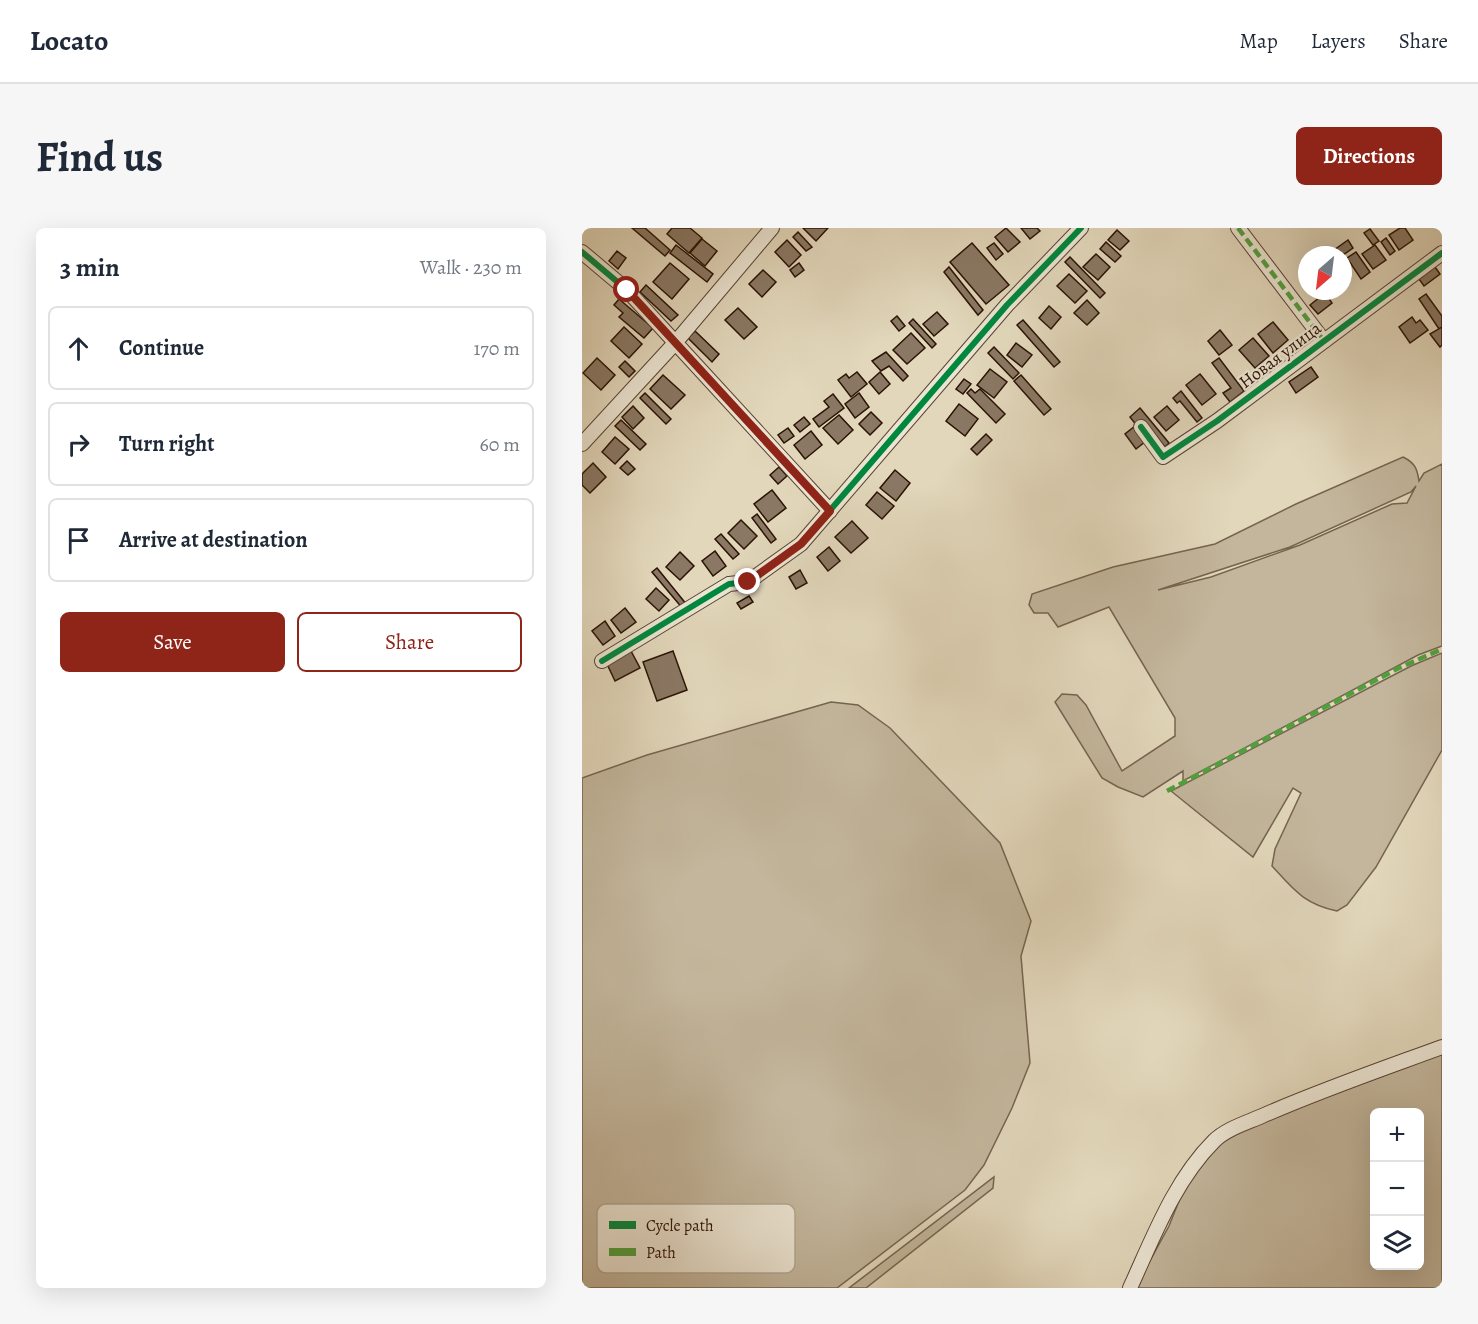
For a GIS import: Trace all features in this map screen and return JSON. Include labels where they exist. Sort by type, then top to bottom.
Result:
[{"type":"street","points":[[582,444],[675,343],[772,228]]},
{"type":"street","points":[[602,661],[729,584],[748,582],[801,544],[1007,305],[1081,228]]},
{"type":"street","points":[[1238,228],[1324,341]]},
{"type":"street","points":[[582,252],[627,290],[830,511]]},
{"type":"street","name":"Новая улица","points":[[1141,427],[1163,457],[1217,421],[1442,253]]},
{"type":"street","points":[[1130,1288],[1174,1195],[1203,1153],[1216,1139],[1282,1107],[1442,1047]]},
{"type":"shaded area","points":[[1403,457],[1415,466],[1419,481],[1424,473],[1442,464],[1442,646],[1418,655],[1183,781],[1183,771],[1143,797],[1102,778],[1055,702],[1062,694],[1077,695],[1086,705],[1122,771],[1175,736],[1175,718],[1109,607],[1058,627],[1048,613],[1034,613],[1029,605],[1032,594],[1113,567],[1215,544],[1296,504]],"holes":[[[1416,486],[1407,503],[1392,504],[1300,545],[1211,577],[1158,590],[1290,547],[1411,492]]]},
{"type":"shaded area","points":[[1442,653],[1442,750],[1376,867],[1347,905],[1337,911],[1316,904],[1300,895],[1272,866],[1275,849],[1301,793],[1293,788],[1253,857],[1171,791],[1411,666]]},
{"type":"shaded area","points":[[831,702],[858,705],[890,728],[1000,843],[1031,921],[1021,956],[1030,1063],[1012,1108],[984,1165],[965,1190],[837,1288],[582,1288],[582,778],[647,755]]},
{"type":"shaded area","points":[[1442,1052],[1442,1288],[1135,1288],[1169,1226],[1183,1191],[1202,1163],[1228,1136],[1248,1125]]},
{"type":"shaded area","points":[[994,1177],[993,1188],[866,1288],[849,1288]]},
{"type":"building","points":[[632,228],[645,228],[670,250],[665,256]]},
{"type":"building","points":[[672,228],[690,228],[702,238],[689,253],[667,234]]},
{"type":"building","points":[[803,228],[828,228],[816,241]]},
{"type":"building","points":[[1006,228],[1020,242],[1008,252],[995,237]]},
{"type":"building","points":[[1021,228],[1037,228],[1040,231],[1030,239]]},
{"type":"building","points":[[1400,228],[1405,228],[1413,240],[1399,250],[1389,235]]},
{"type":"building","points":[[1370,229],[1379,241],[1373,245],[1364,233]]},
{"type":"building","points":[[1117,230],[1129,241],[1120,250],[1108,240]]},
{"type":"building","points":[[798,232],[812,247],[806,251],[793,237]]},
{"type":"building","points":[[1386,238],[1395,251],[1390,255],[1381,242]]},
{"type":"building","points":[[702,239],[717,251],[705,266],[690,253]]},
{"type":"building","points":[[787,240],[801,255],[789,267],[775,252]]},
{"type":"building","points":[[1348,240],[1352,246],[1340,246]]},
{"type":"building","points":[[1106,242],[1121,256],[1115,262],[1100,249]]},
{"type":"building","points":[[972,243],[1009,285],[986,304],[950,262]]},
{"type":"building","points":[[994,243],[1003,254],[996,260],[987,248]]},
{"type":"building","points":[[676,245],[713,274],[707,282],[670,253]]},
{"type":"building","points":[[1375,245],[1386,260],[1373,269],[1362,254]]},
{"type":"building","points":[[617,251],[626,258],[618,269],[609,261]]},
{"type":"building","points":[[1356,252],[1370,272],[1361,279],[1352,266],[1352,255]]},
{"type":"building","points":[[1096,254],[1110,267],[1098,280],[1083,267]]},
{"type":"building","points":[[1070,257],[1105,293],[1100,298],[1065,262]]},
{"type":"building","points":[[670,263],[689,279],[672,299],[653,282]]},
{"type":"building","points":[[799,263],[804,270],[795,277],[790,270]]},
{"type":"building","points":[[949,267],[983,310],[978,315],[944,272]]},
{"type":"building","points":[[1435,267],[1440,274],[1424,286],[1419,279]]},
{"type":"building","points":[[763,270],[776,282],[762,297],[749,284]]},
{"type":"building","points":[[1069,274],[1087,291],[1075,303],[1057,286]]},
{"type":"building","points":[[646,285],[678,315],[671,321],[640,292]]},
{"type":"building","points":[[1426,294],[1442,316],[1442,327],[1439,329],[1419,299]]},
{"type":"building","points":[[619,299],[653,328],[644,338],[619,317],[623,313],[614,305]]},
{"type":"building","points":[[1087,300],[1099,313],[1087,325],[1074,313]]},
{"type":"building","points":[[1316,300],[1330,300],[1332,303],[1318,314],[1310,305]]},
{"type":"building","points":[[1049,306],[1061,317],[1051,329],[1039,318]]},
{"type":"building","points":[[738,308],[757,327],[744,339],[725,320]]},
{"type":"building","points":[[937,312],[948,324],[934,336],[923,324]]},
{"type":"building","points":[[897,316],[905,326],[899,331],[891,321]]},
{"type":"building","points":[[1412,317],[1416,323],[1420,320],[1428,330],[1410,343],[1399,327]]},
{"type":"building","points":[[913,319],[936,344],[932,348],[909,323]]},
{"type":"building","points":[[1023,320],[1060,362],[1054,367],[1017,325]]},
{"type":"building","points":[[1273,322],[1288,340],[1273,353],[1258,334]]},
{"type":"building","points":[[624,327],[642,344],[629,358],[611,341]]},
{"type":"building","points":[[1442,327],[1442,345],[1440,347],[1430,334]]},
{"type":"building","points":[[1220,330],[1232,345],[1219,355],[1208,341]]},
{"type":"building","points":[[695,331],[719,354],[712,362],[688,338]]},
{"type":"building","points":[[911,333],[925,348],[907,364],[893,350]]},
{"type":"building","points":[[1253,338],[1269,356],[1255,368],[1239,350]]},
{"type":"building","points":[[1016,343],[1032,355],[1022,367],[1007,355]]},
{"type":"building","points":[[994,347],[1019,373],[1013,379],[988,353]]},
{"type":"building","points":[[886,352],[908,376],[903,381],[889,366],[881,371],[872,361]]},
{"type":"building","points":[[597,358],[615,375],[601,390],[583,373]]},
{"type":"building","points":[[1219,358],[1244,391],[1230,402],[1223,393],[1231,388],[1212,363]]},
{"type":"building","points":[[625,361],[635,371],[629,377],[619,367]]},
{"type":"building","points":[[1311,367],[1318,377],[1296,393],[1289,382]]},
{"type":"building","points":[[990,369],[1007,382],[994,398],[977,385]]},
{"type":"building","points":[[857,372],[867,384],[851,397],[838,380],[846,374],[849,378]]},
{"type":"building","points":[[880,372],[890,384],[879,394],[869,382]]},
{"type":"building","points":[[1200,374],[1216,394],[1202,405],[1186,385]]},
{"type":"building","points":[[663,375],[685,395],[671,409],[650,389]]},
{"type":"building","points":[[1021,375],[1051,409],[1044,415],[1014,381]]},
{"type":"building","points":[[964,379],[971,384],[963,394],[956,389]]},
{"type":"building","points":[[971,389],[975,393],[980,389],[1005,414],[996,423],[967,393]]},
{"type":"building","points":[[1181,391],[1202,418],[1197,422],[1180,401],[1177,403],[1173,398]]},
{"type":"building","points":[[645,393],[671,419],[666,424],[640,398]]},
{"type":"building","points":[[859,393],[869,407],[855,418],[845,404]]},
{"type":"building","points":[[833,394],[844,408],[819,427],[813,419],[829,407],[824,401]]},
{"type":"building","points":[[959,404],[978,419],[965,436],[946,421]]},
{"type":"building","points":[[633,406],[644,418],[633,429],[622,417]]},
{"type":"building","points":[[1167,406],[1179,420],[1166,431],[1154,417]]},
{"type":"building","points":[[1140,408],[1169,443],[1165,447],[1144,421],[1137,426],[1130,417]]},
{"type":"building","points":[[871,412],[882,423],[870,435],[859,424]]},
{"type":"building","points":[[839,415],[853,430],[838,444],[823,428]]},
{"type":"building","points":[[804,417],[810,424],[800,432],[794,425]]},
{"type":"building","points":[[621,420],[646,444],[640,450],[615,426]]},
{"type":"building","points":[[1135,426],[1146,441],[1136,449],[1125,434]]},
{"type":"building","points":[[788,428],[794,436],[784,443],[778,435]]},
{"type":"building","points":[[811,431],[822,445],[805,459],[794,445]]},
{"type":"building","points":[[986,434],[992,440],[977,455],[971,449]]},
{"type":"building","points":[[615,437],[629,449],[615,464],[602,452]]},
{"type":"building","points":[[627,461],[635,469],[628,475],[620,468]]},
{"type":"building","points":[[593,463],[606,477],[590,493],[582,485],[582,474]]},
{"type":"building","points":[[779,467],[787,476],[778,484],[770,475]]},
{"type":"building","points":[[895,470],[910,483],[896,501],[880,488]]},
{"type":"building","points":[[772,490],[786,508],[768,522],[754,504]]},
{"type":"building","points":[[877,492],[894,506],[882,519],[866,505]]},
{"type":"building","points":[[757,514],[776,539],[771,543],[752,518]]},
{"type":"building","points":[[741,520],[757,536],[744,549],[728,533]]},
{"type":"building","points":[[852,521],[868,538],[851,553],[835,537]]},
{"type":"building","points":[[721,534],[739,554],[733,559],[715,539]]},
{"type":"building","points":[[829,547],[840,561],[828,571],[817,557]]},
{"type":"building","points":[[715,551],[726,566],[713,576],[702,561]]},
{"type":"building","points":[[680,552],[694,566],[680,580],[666,567]]},
{"type":"building","points":[[657,568],[687,605],[683,609],[652,572]]},
{"type":"building","points":[[800,570],[807,583],[796,589],[789,577]]},
{"type":"building","points":[[656,588],[669,600],[659,611],[646,599]]},
{"type":"building","points":[[749,596],[753,602],[741,609],[737,603]]},
{"type":"building","points":[[625,608],[636,622],[621,633],[611,620]]},
{"type":"building","points":[[605,621],[615,636],[603,645],[592,631]]},
{"type":"building","points":[[631,651],[640,668],[615,681],[607,664]]},
{"type":"building","points":[[673,651],[687,690],[657,701],[643,662]]},
{"type":"marked path","points":[[1238,228],[1324,341]]},
{"type":"marked path","points":[[1167,791],[1399,668],[1442,649]]},
{"type":"cycle path","points":[[602,661],[729,584],[748,582],[801,544],[1007,305],[1081,228]]},
{"type":"cycle path","points":[[582,252],[627,290],[830,511]]},
{"type":"cycle path","points":[[1141,427],[1163,457],[1217,421],[1442,253]]},
{"type":"route","points":[[627,290],[830,511],[801,544],[748,582]]}]
